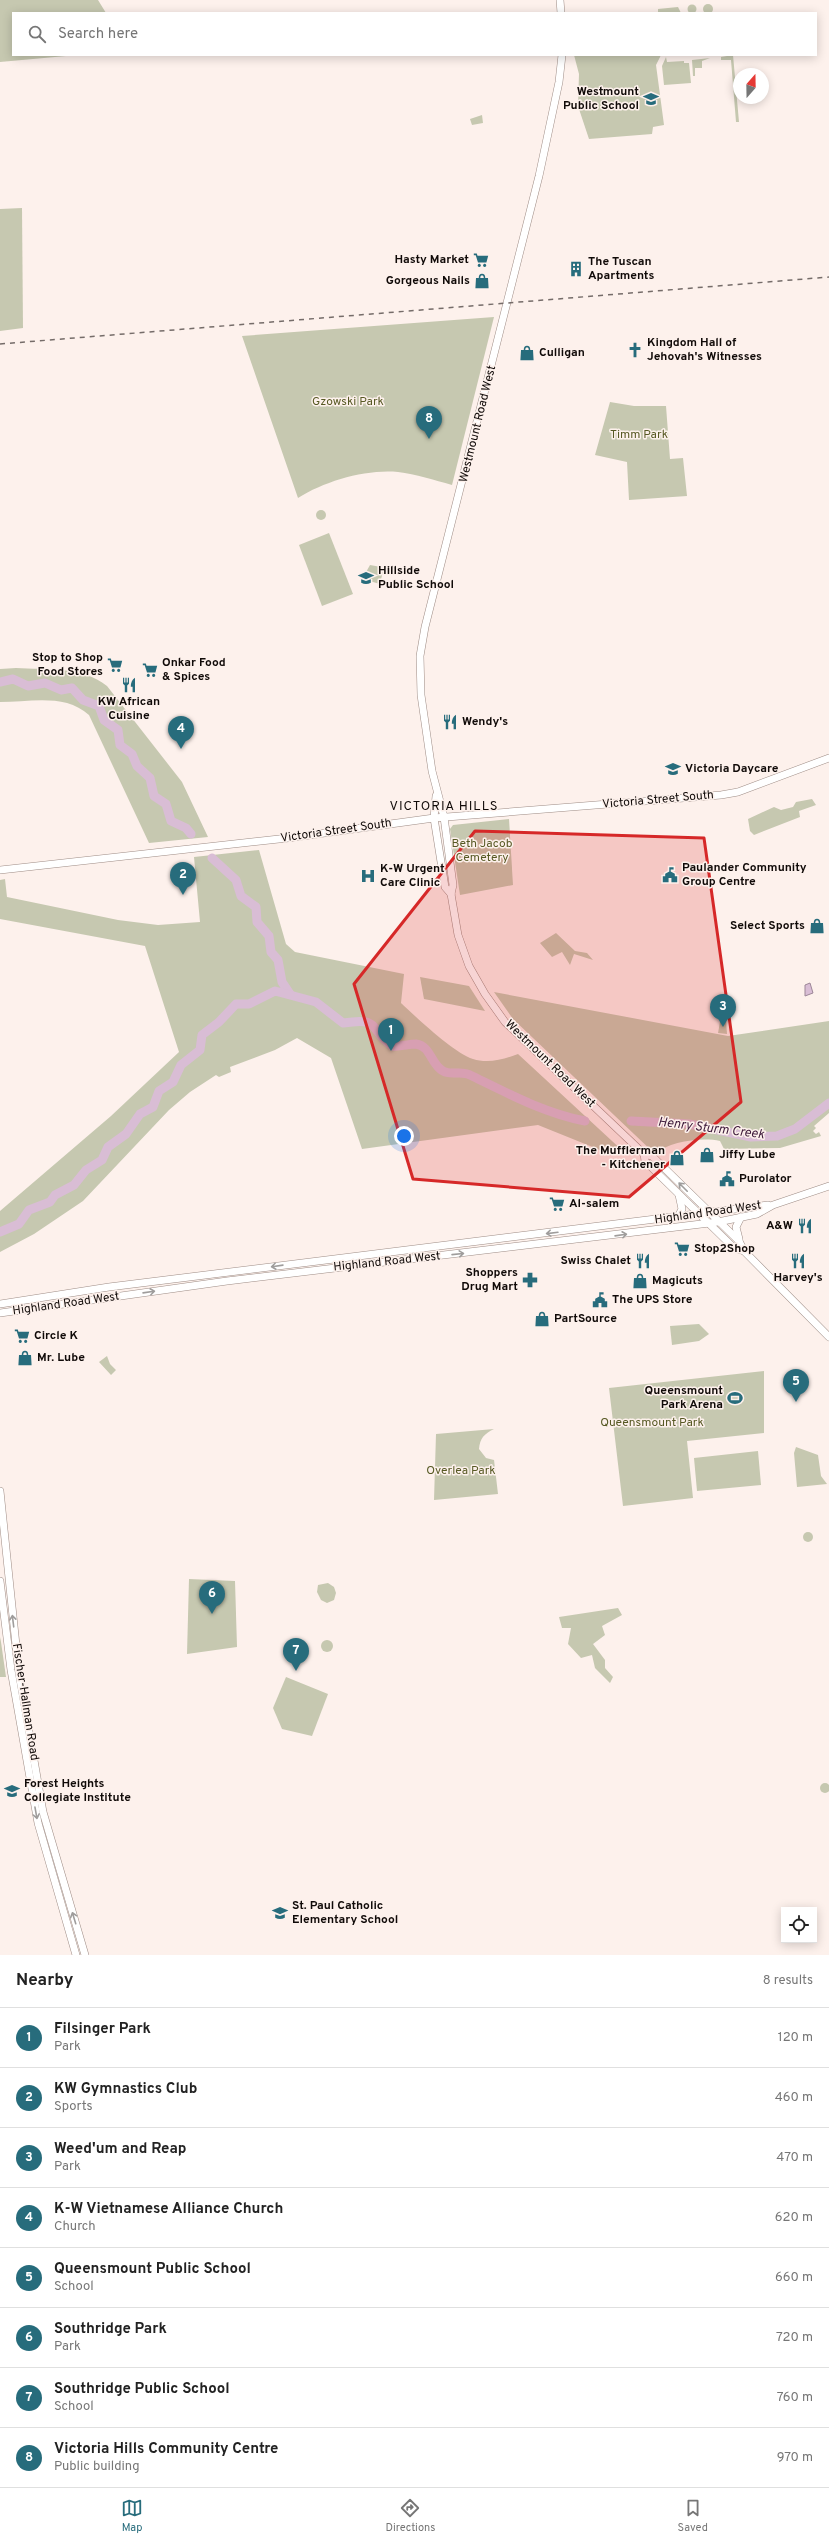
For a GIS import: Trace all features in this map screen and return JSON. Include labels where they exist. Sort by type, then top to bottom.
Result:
[{"type":"main road","points":[[560,0],[561,12]]},
{"type":"main road","name":"Westmount Road West","points":[[562,56],[558,90],[539,176],[425,628],[420,656],[421,695],[436,795],[444,817],[453,885],[451,894],[458,935],[469,966],[505,1022],[644,1154],[652,1156],[718,1222],[740,1241],[744,1251],[829,1337]]},
{"type":"main road","name":"Victoria Street South","points":[[2,871],[63,862],[288,838],[434,818],[721,795],[738,792],[829,758]]},
{"type":"main road","name":"Westmount Road West","points":[[436,795],[434,818],[445,887],[451,894]]},
{"type":"main road","name":"Westmount Road West","points":[[644,1154],[645,1161],[734,1248],[744,1251]]},
{"type":"main road","name":"Highland Road West","points":[[0,1304],[109,1287],[678,1218],[700,1214],[710,1214],[773,1205],[829,1186]]},
{"type":"main road","points":[[678,1193],[682,1209],[678,1218]]},
{"type":"main road","name":"Highland Road West","points":[[0,1313],[227,1281],[596,1238],[708,1222],[718,1222],[757,1214],[773,1205]]},
{"type":"main road","points":[[740,1241],[736,1227],[741,1217]]},
{"type":"main road","name":"Fischer-Hallman Road","points":[[0,1491],[19,1674],[43,1812],[85,1955]]},
{"type":"main road","name":"Fischer-Hallman Road","points":[[0,1581],[11,1670],[38,1823],[76,1955]]},
{"type":"highlighted area","points":[[475,831],[704,838],[741,1102],[629,1197],[413,1179],[354,984]]},
{"type":"green space","points":[[0,0],[98,0],[105,12],[12,12],[12,56],[66,56],[0,62]]},
{"type":"green space","points":[[692,4],[697,9],[695,12],[689,12],[687,9]]},
{"type":"green space","points":[[706,4],[710,4],[713,7],[712,12],[703,11],[703,7]]},
{"type":"green space","points":[[678,7],[680,12],[658,12],[658,9]]},
{"type":"green space","points":[[574,56],[660,56],[656,65],[664,125],[653,127],[652,134],[589,139],[578,106],[579,74]]},
{"type":"green space","points":[[733,56],[733,85],[731,60],[721,60],[721,57]]},
{"type":"green space","points":[[666,57],[667,62],[684,61],[684,63],[689,63],[691,83],[664,85],[662,66]]},
{"type":"green space","points":[[710,58],[702,61],[702,68],[695,68],[695,76],[693,76],[692,60]]},
{"type":"green space","points":[[735,104],[737,104],[739,122],[736,122]]},
{"type":"green space","points":[[482,115],[483,123],[472,125],[470,119]]},
{"type":"green space","points":[[22,208],[23,328],[0,331],[0,209]]},
{"type":"green space","name":"Gzowski Park","points":[[494,317],[452,485],[405,473],[373,472],[359,474],[321,486],[298,498],[242,336]]},
{"type":"green space","name":"Timm Park","points":[[610,402],[634,406],[666,406],[670,459],[683,458],[687,496],[629,500],[627,462],[595,455]]},
{"type":"green space","points":[[321,510],[326,515],[321,520],[316,515]]},
{"type":"green space","points":[[329,533],[353,594],[322,606],[299,545]]},
{"type":"green space","points":[[370,565],[381,567],[383,571],[380,584],[366,580],[365,574]]},
{"type":"green space","points":[[0,669],[51,669],[75,672],[86,675],[107,686],[182,782],[208,837],[149,843],[89,715],[80,708],[58,701],[35,700],[0,702]]},
{"type":"green space","points":[[812,799],[816,805],[799,811],[800,817],[754,835],[750,831],[748,819],[774,807],[781,810],[793,807],[796,802]]},
{"type":"green space","name":"Beth Jacob Cemetery","points":[[509,819],[513,885],[460,895],[450,829],[453,825]]},
{"type":"green space","points":[[259,850],[286,944],[295,952],[404,974],[401,1003],[436,1034],[456,1050],[473,1059],[485,1061],[496,1060],[508,1058],[518,1054],[625,1153],[600,1150],[538,1125],[362,1149],[331,1058],[297,1038],[275,1050],[230,1067],[231,1072],[219,1077],[216,1075],[190,1092],[169,1110],[83,1201],[34,1234],[0,1252],[0,1211],[111,1116],[179,1052],[145,946],[0,919],[0,880],[5,879],[7,897],[118,920],[158,925],[200,922],[194,857]]},
{"type":"green space","points":[[556,933],[575,951],[587,953],[593,960],[574,954],[570,965],[562,952],[552,957],[540,943]]},
{"type":"green space","points":[[420,977],[469,986],[485,1011],[424,999]]},
{"type":"green space","points":[[494,992],[728,1036],[829,1021],[829,1113],[814,1126],[816,1128],[813,1131],[816,1134],[819,1132],[821,1136],[780,1148],[724,1149],[720,1141],[695,1140],[677,1143],[655,1154],[513,1019]]},
{"type":"green space","points":[[726,1020],[727,1034],[718,1033],[720,1022]]},
{"type":"green space","points":[[699,1324],[709,1334],[699,1341],[672,1345],[670,1326]]},
{"type":"green space","points":[[107,1356],[110,1364],[116,1370],[111,1375],[99,1362]]},
{"type":"green space","name":"Queensmount Park","points":[[764,1371],[764,1433],[687,1441],[693,1498],[623,1506],[609,1388]]},
{"type":"green space","name":"Overlea Park","points":[[494,1429],[483,1437],[480,1442],[479,1449],[486,1458],[494,1460],[498,1494],[434,1500],[436,1434]]},
{"type":"green space","points":[[796,1447],[818,1455],[821,1476],[827,1484],[797,1487],[794,1453]]},
{"type":"green space","points":[[758,1451],[761,1485],[697,1491],[694,1458]]},
{"type":"green space","points":[[806,1532],[810,1532],[813,1537],[810,1542],[806,1542],[803,1539],[803,1535]]},
{"type":"green space","points":[[189,1579],[235,1581],[237,1647],[187,1654]]},
{"type":"green space","points":[[328,1583],[334,1587],[336,1593],[334,1600],[327,1603],[321,1600],[317,1592],[318,1585]]},
{"type":"green space","points":[[618,1608],[622,1615],[602,1626],[605,1635],[593,1644],[605,1660],[605,1668],[613,1677],[610,1683],[595,1668],[592,1655],[581,1658],[568,1644],[571,1628],[562,1628],[559,1617]]},
{"type":"green space","points":[[0,1637],[1,1642],[6,1677],[0,1677]]},
{"type":"green space","points":[[327,1640],[331,1642],[333,1646],[331,1650],[327,1652],[323,1650],[321,1646],[323,1642]]},
{"type":"green space","points":[[286,1677],[328,1694],[312,1736],[282,1729],[273,1708]]},
{"type":"green space","points":[[825,1783],[830,1788],[825,1793],[820,1788]]},
{"type":"shaded area","points":[[810,983],[813,993],[805,996],[805,985]]},
{"type":"waterway","name":"Henry Sturm Creek","points":[[0,682],[13,679],[28,686],[45,683],[61,690],[72,688],[83,700],[99,706],[104,720],[118,730],[120,745],[132,754],[137,766],[150,778],[154,796],[166,804],[171,821],[186,828],[191,834]]},
{"type":"waterway","name":"Henry Sturm Creek","points":[[212,858],[236,880],[241,896],[256,907],[257,922],[269,936],[271,952],[278,960],[282,982],[290,994]]},
{"type":"waterway","points":[[0,1232],[19,1224],[29,1210],[50,1202],[55,1195],[74,1185],[86,1170],[102,1160],[108,1147],[126,1134],[140,1114],[153,1107],[159,1091],[173,1082],[181,1065],[200,1050],[202,1035],[219,1022],[236,1004],[249,1004],[275,991],[316,1002],[343,1023],[369,1023],[384,1040],[392,1046],[421,1045],[425,1048],[436,1065],[443,1071],[449,1073],[467,1074],[540,1108],[585,1121]]},
{"type":"waterway","name":"Henry Sturm Creek","points":[[631,1121],[689,1124],[751,1137],[777,1136],[795,1129],[829,1103]]},
{"type":"railway","points":[[0,344],[829,277]]},
{"type":"place","name":"Westmount Public School","points":[[651,99]]},
{"type":"place","name":"Hasty Market","points":[[481,260]]},
{"type":"place","name":"The Tuscan Apartments","points":[[576,269]]},
{"type":"place","name":"Gorgeous Nails","points":[[482,281]]},
{"type":"place","name":"Kingdom Hall of Jehovah's Witnesses","points":[[635,350]]},
{"type":"place","name":"Culligan","points":[[527,353]]},
{"type":"place","name":"Victoria Hills Community Centre","points":[[429,439]]},
{"type":"place","name":"Hillside Public School","points":[[366,578]]},
{"type":"place","name":"Stop to Shop Food Stores","points":[[115,665]]},
{"type":"place","name":"Onkar Food & Spices","points":[[150,670]]},
{"type":"place","name":"KW African Cuisine","points":[[129,685]]},
{"type":"place","name":"Wendy's","points":[[450,722]]},
{"type":"place","name":"K-W Vietnamese Alliance Church","points":[[181,749]]},
{"type":"place","name":"Victoria Daycare","points":[[673,769]]},
{"type":"place","name":"Paulander Community Group Centre","points":[[670,875]]},
{"type":"place","name":"K-W Urgent Care Clinic","points":[[368,876]]},
{"type":"place","name":"KW Gymnastics Club","points":[[183,895]]},
{"type":"place","name":"Select Sports","points":[[817,926]]},
{"type":"place","name":"Weed'um and Reap","points":[[723,1027]]},
{"type":"place","name":"Filsinger Park","points":[[391,1051]]},
{"type":"place","name":"Jiffy Lube","points":[[707,1155]]},
{"type":"place","name":"The Mufflerman - Kitchener","points":[[677,1158]]},
{"type":"place","name":"Purolator","points":[[727,1179]]},
{"type":"place","name":"Al-salem","points":[[557,1204]]},
{"type":"place","name":"A&W","points":[[805,1226]]},
{"type":"place","name":"Stop2Shop","points":[[682,1249]]},
{"type":"place","name":"Swiss Chalet","points":[[643,1261]]},
{"type":"place","name":"Harvey's","points":[[798,1261]]},
{"type":"place","name":"Shoppers Drug Mart","points":[[530,1280]]},
{"type":"place","name":"Magicuts","points":[[640,1281]]},
{"type":"place","name":"The UPS Store","points":[[600,1300]]},
{"type":"place","name":"PartSource","points":[[542,1319]]},
{"type":"place","name":"Circle K","points":[[22,1336]]},
{"type":"place","name":"Mr. Lube","points":[[25,1358]]},
{"type":"place","name":"Queensmount Park Arena","points":[[735,1398]]},
{"type":"place","name":"Queensmount Public School","points":[[796,1402]]},
{"type":"place","name":"Southridge Park","points":[[212,1614]]},
{"type":"place","name":"Southridge Public School","points":[[296,1671]]},
{"type":"place","name":"Forest Heights Collegiate Institute","points":[[12,1791]]},
{"type":"place","name":"St. Paul Catholic Elementary School","points":[[280,1913]]},
{"type":"district","name":"VICTORIA HILLS","points":[[444,807]]}]
